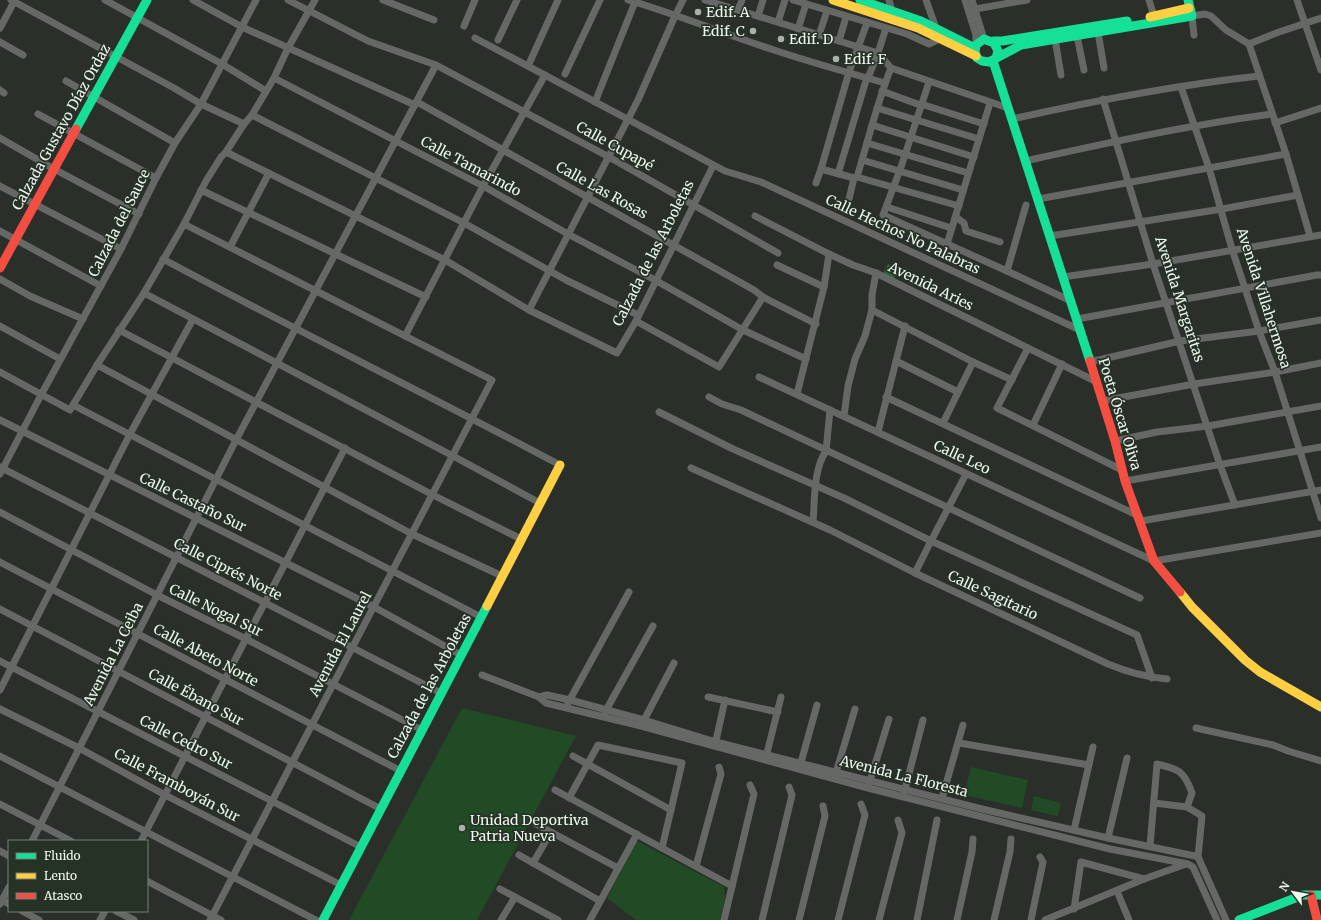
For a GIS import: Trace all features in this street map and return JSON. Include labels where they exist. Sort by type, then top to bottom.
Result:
[{"type":"street","points":[[105,0],[222,64],[266,92]]},
{"type":"street","name":"Calzada Gustavo Díaz Ordaz","points":[[0,268],[147,0]]},
{"type":"street","name":"Calle Las Rosas","points":[[193,0],[242,27],[416,104],[504,150],[754,290],[763,297],[816,324]]},
{"type":"street","name":"Calzada del Sauce","points":[[1,470],[121,249],[156,178],[201,104],[256,0]]},
{"type":"street","name":"Calle Cupapé","points":[[288,0],[368,41],[436,65],[609,157],[778,253]]},
{"type":"street","points":[[72,408],[97,365],[164,260],[201,190],[221,157],[252,115],[266,92],[288,48],[315,0]]},
{"type":"street","points":[[382,0],[434,20]]},
{"type":"street","points":[[464,26],[475,0]]},
{"type":"street","points":[[498,40],[517,0]]},
{"type":"street","points":[[528,66],[558,0]]},
{"type":"street","points":[[565,74],[600,0]]},
{"type":"street","points":[[226,152],[445,260],[529,310],[628,120],[683,0]]},
{"type":"street","points":[[705,0],[718,2],[738,10],[878,53],[891,68],[1008,108]]},
{"type":"street","points":[[738,10],[742,0]]},
{"type":"street","points":[[758,16],[763,0]]},
{"type":"street","points":[[778,22],[785,0]]},
{"type":"street","points":[[793,0],[907,34],[929,44],[941,38]]},
{"type":"street","points":[[833,0],[900,22],[941,38],[978,47],[994,41],[1002,41],[1154,16],[1190,5]]},
{"type":"street","points":[[860,0],[921,21],[978,47]]},
{"type":"street","points":[[889,0],[892,11]]},
{"type":"street","points":[[926,0],[936,28]]},
{"type":"street","points":[[965,0],[976,35],[978,47]]},
{"type":"street","points":[[972,0],[975,9],[978,60],[985,63],[994,60],[1021,45],[1098,32],[1190,5],[1211,16],[1226,30],[1249,44],[1286,154],[1310,236]]},
{"type":"street","points":[[975,9],[1012,1],[1027,0]]},
{"type":"street","points":[[1149,0],[1154,16]]},
{"type":"street","points":[[1297,0],[1321,70]]},
{"type":"street","points":[[0,28],[13,1],[116,56],[201,104],[244,124]]},
{"type":"street","points":[[595,102],[632,1],[777,51],[885,83]]},
{"type":"street","points":[[798,29],[806,4]]},
{"type":"street","points":[[1190,5],[1194,35]]},
{"type":"street","points":[[819,35],[827,11]]},
{"type":"street","points":[[839,41],[846,17]]},
{"type":"street","points":[[1249,44],[1305,22],[1321,18]]},
{"type":"street","points":[[816,183],[822,169],[849,72],[867,22]]},
{"type":"street","points":[[838,174],[867,78],[878,53],[886,28]]},
{"type":"street","points":[[1098,32],[1104,68]]},
{"type":"street","points":[[1077,36],[1084,70]]},
{"type":"street","name":"Calle Hechos No Palabras","points":[[475,38],[725,172],[761,182],[1080,330]]},
{"type":"street","points":[[1055,39],[1061,74]]},
{"type":"street","points":[[994,41],[998,51],[994,60]]},
{"type":"street","points":[[0,42],[23,55]]},
{"type":"street","name":"Poeta Óscar Oliva","points":[[994,60],[1115,441],[1125,481],[1140,518],[1154,561],[1192,607],[1244,660],[1260,672],[1321,707]]},
{"type":"street","name":"Avenida La Ceiba","points":[[32,840],[236,440],[436,65]]},
{"type":"street","points":[[849,199],[882,91],[891,68]]},
{"type":"street","points":[[184,224],[405,336],[483,186],[545,75]]},
{"type":"street","points":[[1012,119],[1103,99],[1225,79],[1259,76]]},
{"type":"street","name":"Calle Tamarindo","points":[[274,78],[483,186],[743,330],[806,359]]},
{"type":"street","points":[[66,81],[176,143]]},
{"type":"street","points":[[929,82],[920,104],[893,188],[882,215],[1071,301]]},
{"type":"street","name":"Avenida Villahermosa","points":[[1181,87],[1209,168],[1222,209],[1232,249],[1259,331],[1275,372],[1321,518]]},
{"type":"street","points":[[882,91],[984,124]]},
{"type":"street","name":"Avenida Margaritas","points":[[1103,99],[1153,264],[1235,506]]},
{"type":"street","points":[[947,244],[990,103]]},
{"type":"street","points":[[877,108],[979,139]]},
{"type":"street","points":[[1275,123],[1321,108]]},
{"type":"street","points":[[38,114],[156,178]]},
{"type":"street","points":[[1025,161],[1116,141],[1229,120],[1272,114]]},
{"type":"street","points":[[252,115],[464,223],[637,318],[719,367],[763,297]]},
{"type":"street","points":[[872,125],[974,157]]},
{"type":"street","points":[[0,138],[54,169],[139,214]]},
{"type":"street","points":[[867,143],[968,173]]},
{"type":"street","points":[[1038,199],[1286,154]]},
{"type":"street","points":[[862,160],[963,190]]},
{"type":"street","name":"Calzada de las Arboletas","points":[[529,310],[617,353],[637,318],[713,166]]},
{"type":"street","points":[[822,169],[959,206]]},
{"type":"street","points":[[230,247],[269,173]]},
{"type":"street","points":[[0,186],[121,249]]},
{"type":"street","points":[[201,190],[426,297]]},
{"type":"street","points":[[1050,236],[1222,209],[1298,195]]},
{"type":"street","points":[[1007,271],[1026,206]]},
{"type":"street","points":[[886,207],[951,228]]},
{"type":"street","name":"Avenida Aries","points":[[755,216],[829,254],[853,265],[876,273],[1095,380]]},
{"type":"street","points":[[956,218],[964,223],[966,230],[1000,242]]},
{"type":"street","points":[[0,231],[101,286]]},
{"type":"street","points":[[1063,277],[1153,264],[1232,249],[1321,235]]},
{"type":"street","points":[[797,394],[816,324],[824,288],[829,254]]},
{"type":"street","points":[[164,260],[295,329],[472,418],[560,465]]},
{"type":"street","points":[[777,265],[824,288]]},
{"type":"street","points":[[844,416],[848,386],[855,359],[865,336],[872,310],[872,295],[876,273]]},
{"type":"street","points":[[1077,319],[1319,275]]},
{"type":"street","points":[[0,279],[30,296],[83,319]]},
{"type":"street","points":[[144,293],[540,503]]},
{"type":"street","points":[[872,310],[973,362],[1012,380]]},
{"type":"street","points":[[0,690],[130,434],[193,319]]},
{"type":"street","points":[[1090,362],[1180,341],[1259,331],[1321,320]]},
{"type":"street","points":[[0,326],[60,359]]},
{"type":"street","points":[[878,432],[905,326]]},
{"type":"street","points":[[119,330],[432,495],[521,539]]},
{"type":"street","name":"Avenida El Laurel","points":[[212,918],[492,380],[405,336]]},
{"type":"street","points":[[1028,348],[997,408],[1122,470]]},
{"type":"street","points":[[896,361],[958,392]]},
{"type":"street","points":[[943,423],[973,362]]},
{"type":"street","points":[[1102,401],[1321,363]]},
{"type":"street","points":[[1033,425],[1062,364]]},
{"type":"street","points":[[97,365],[412,534],[502,576]]},
{"type":"street","points":[[0,372],[41,395],[130,434],[392,572],[481,617]]},
{"type":"street","name":"Calle Leo","points":[[759,377],[1154,561]]},
{"type":"street","points":[[709,397],[722,404],[741,410],[1140,598]]},
{"type":"street","points":[[886,397],[1140,518],[1235,506],[1321,490]]},
{"type":"street","points":[[1115,441],[1157,432],[1208,426],[1321,406]]},
{"type":"street","points":[[812,522],[816,474],[826,451],[830,410]]},
{"type":"street","points":[[659,412],[733,449],[816,486],[931,541],[1137,634],[1152,678]]},
{"type":"street","name":"Calle Castaño Sur","points":[[0,420],[374,606],[461,655]]},
{"type":"street","points":[[1125,481],[1321,447]]},
{"type":"street","points":[[142,840],[345,448]]},
{"type":"street","name":"Calzada de las Arboletas","points":[[323,920],[560,465]]},
{"type":"street","name":"Calle Sagitario","points":[[691,468],[830,530],[915,573],[1108,664],[1125,671],[1152,678],[1167,679]]},
{"type":"street","name":"Calle Ciprés Norte","points":[[1,470],[90,513],[441,693]]},
{"type":"street","points":[[915,573],[966,474]]},
{"type":"street","name":"Calle Nogal Sur","points":[[0,512],[157,595],[422,730]]},
{"type":"street","points":[[1154,561],[1321,533]]},
{"type":"street","name":"Calle Abeto Norte","points":[[0,562],[401,771]]},
{"type":"street","points":[[568,704],[629,592]]},
{"type":"street","name":"Calle Ébano Sur","points":[[0,609],[381,809]]},
{"type":"street","points":[[605,713],[653,626]]},
{"type":"street","name":"Calle Cedro Sur","points":[[0,661],[361,847]]},
{"type":"street","points":[[643,723],[674,663]]},
{"type":"street","name":"Avenida La Floresta","points":[[482,675],[539,697],[547,695],[568,704],[766,757],[802,763],[1074,830],[1198,857]]},
{"type":"street","points":[[708,697],[778,712]]},
{"type":"street","points":[[766,757],[778,712],[780,697]]},
{"type":"street","points":[[716,744],[726,700]]},
{"type":"street","points":[[798,770],[802,763],[817,705]]},
{"type":"street","name":"Calle Framboyán Sur","points":[[0,709],[80,748],[165,795],[341,885]]},
{"type":"street","points":[[833,780],[855,709]]},
{"type":"street","points":[[868,788],[889,719]]},
{"type":"street","points":[[903,797],[923,720]]},
{"type":"street","points":[[942,798],[963,725]]},
{"type":"street","points":[[1196,728],[1273,744],[1288,751],[1321,761]]},
{"type":"street","points":[[959,743],[1089,765]]},
{"type":"street","points":[[569,798],[598,746],[682,763],[662,848]]},
{"type":"street","points":[[1074,830],[1093,747]]},
{"type":"street","points":[[0,756],[316,920]]},
{"type":"street","points":[[573,756],[671,810]]},
{"type":"street","name":"Avenida La Floresta","points":[[766,757],[798,770],[833,780],[1110,849],[1188,864]]},
{"type":"street","points":[[1108,838],[1127,758]]},
{"type":"street","points":[[1150,846],[1156,764],[1168,766],[1180,771],[1185,777],[1192,793],[1187,807]]},
{"type":"street","points":[[696,866],[721,774],[719,768]]},
{"type":"street","points":[[724,920],[754,794],[750,785]]},
{"type":"street","points":[[762,920],[792,795],[789,787]]},
{"type":"street","points":[[555,790],[732,886]]},
{"type":"street","points":[[1154,803],[1187,807],[1202,816],[1198,857],[1226,920]]},
{"type":"street","points":[[0,804],[69,840]]},
{"type":"street","points":[[838,920],[865,815],[861,804]]},
{"type":"street","points":[[799,920],[825,816],[823,806]]},
{"type":"street","points":[[879,920],[902,833],[898,820]]},
{"type":"street","points":[[917,920],[938,820]]},
{"type":"street","points":[[536,824],[618,868]]},
{"type":"street","points":[[533,863],[551,832]]},
{"type":"street","points":[[590,920],[637,834]]},
{"type":"street","points":[[957,920],[972,852],[973,839]]},
{"type":"street","points":[[994,920],[1010,852],[1011,839]]},
{"type":"street","points":[[519,855],[600,901]]},
{"type":"street","points":[[1031,920],[1043,862],[1040,857]]},
{"type":"street","points":[[1074,909],[1081,862],[1144,879]]},
{"type":"street","points":[[1045,920],[1144,879],[1188,864],[1194,867],[1217,920]]},
{"type":"street","points":[[1200,882],[1208,878]]},
{"type":"street","points":[[148,882],[212,918],[221,920]]},
{"type":"street","points":[[1,901],[8,889]]},
{"type":"street","points":[[500,889],[558,920]]},
{"type":"street","points":[[1117,890],[1129,920]]},
{"type":"street","points":[[1239,920],[1303,895],[1321,895]]},
{"type":"street","points":[[1311,895],[1317,919]]},
{"type":"street","points":[[501,920],[515,897]]},
{"type":"street","points":[[24,912],[39,920]]},
{"type":"street","points":[[118,912],[134,920]]},
{"type":"green space","points":[[888,264],[899,269],[894,279],[883,274]]},
{"type":"green space","name":"Unidad Deportiva Patria Nueva","points":[[462,708],[576,736],[477,920],[349,920]]},
{"type":"green space","points":[[971,767],[1028,780],[1022,808],[964,795]]},
{"type":"green space","points":[[1034,796],[1061,803],[1058,816],[1031,810]]},
{"type":"green space","points":[[637,841],[724,887],[725,899],[720,920],[636,920],[607,898]]},
{"type":"traffic: fast","points":[[76,129],[147,0]]},
{"type":"traffic: fast","points":[[860,0],[921,21],[975,48]]},
{"type":"traffic: fast","points":[[996,58],[998,51],[994,43],[984,39],[976,45],[975,52],[977,58],[982,61],[989,62],[1021,45],[1192,16],[1188,0]]},
{"type":"traffic: fast","points":[[994,41],[1127,21]]},
{"type":"traffic: fast","points":[[993,61],[1090,361]]},
{"type":"traffic: fast","points":[[323,920],[487,606]]},
{"type":"traffic: fast","points":[[1239,920],[1303,895],[1321,895]]},
{"type":"traffic: slow","points":[[833,0],[918,28],[976,56]]},
{"type":"traffic: slow","points":[[1150,17],[1189,8]]},
{"type":"traffic: slow","points":[[487,606],[560,465]]},
{"type":"traffic: slow","points":[[1180,592],[1192,607],[1245,660],[1260,672],[1321,707]]},
{"type":"traffic: jam","points":[[0,268],[76,129]]},
{"type":"traffic: jam","points":[[1090,361],[1115,441],[1125,481],[1154,561],[1180,592]]},
{"type":"traffic: jam","points":[[1311,895],[1317,919]]},
{"type":"place","name":"Edif. A","points":[[698,12]]},
{"type":"place","name":"Edif. C","points":[[753,31]]},
{"type":"place","name":"Edif. D","points":[[781,39]]},
{"type":"place","name":"Edif. F","points":[[836,59]]},
{"type":"place","name":"Unidad Deportiva Patria Nueva","points":[[462,828]]}]
